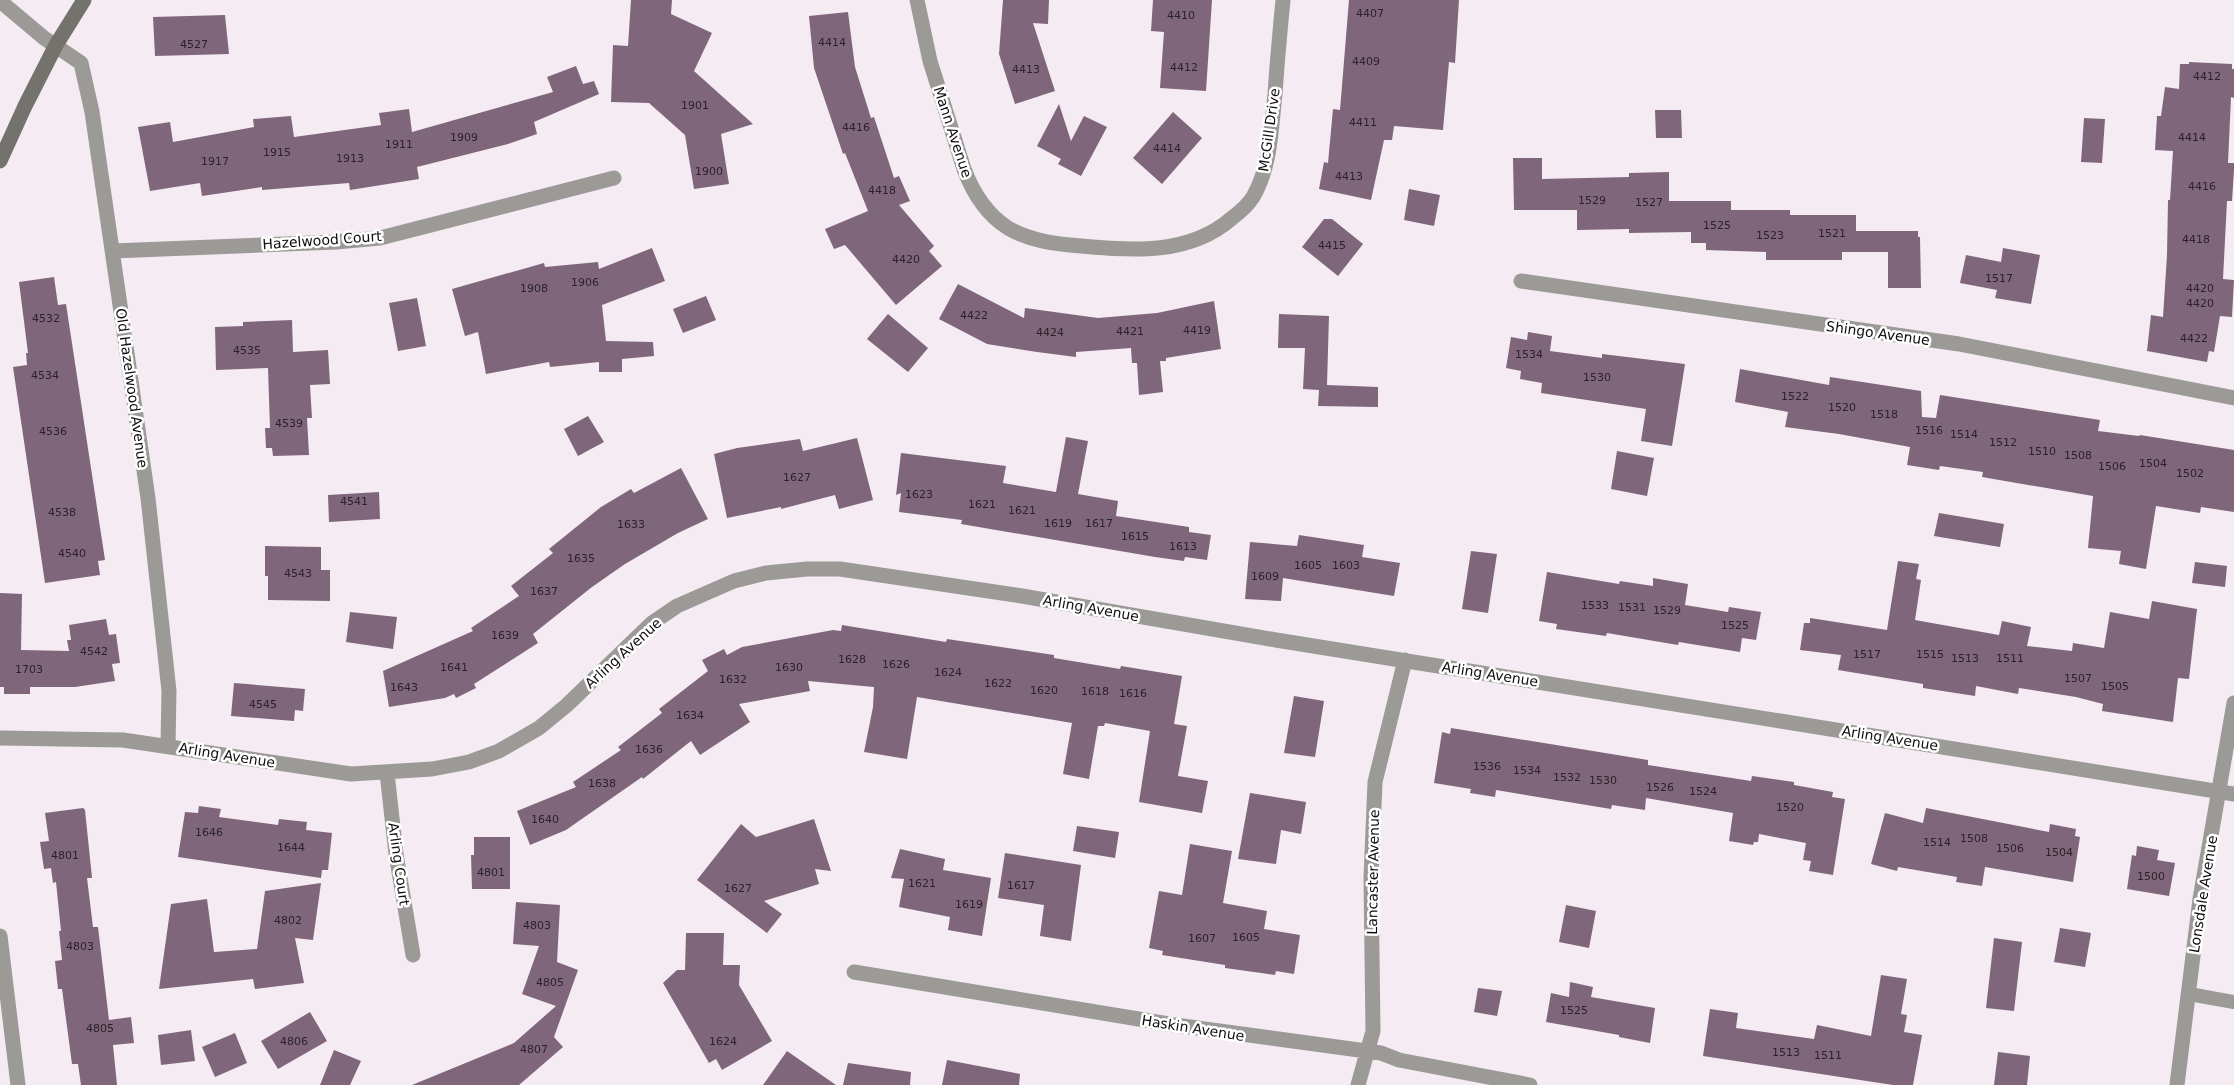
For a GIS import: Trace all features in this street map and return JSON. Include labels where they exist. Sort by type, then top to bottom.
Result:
[{"type":"street","name":"Old Hazelwood Avenue","points":[[0,0],[44,38],[81,63],[92,112],[149,508],[168,691],[168,746]]},
{"type":"street","points":[[0,162],[25,106],[56,45],[84,0]]},
{"type":"street","name":"Mann Avenue","points":[[917,0],[930,61],[964,169],[970,185],[983,206],[997,220],[1028,238],[1060,244],[1119,250]]},
{"type":"street","name":"McGill Drive","points":[[1119,250],[1149,250],[1191,242],[1212,233],[1226,224],[1252,198],[1263,176],[1270,142],[1283,0]]},
{"type":"street","name":"Hazelwood Court","points":[[113,251],[336,242],[380,238],[614,178]]},
{"type":"street","name":"Shingo Avenue","points":[[1521,280],[1959,344],[2234,398]]},
{"type":"street","name":"Arling Avenue","points":[[0,738],[123,740],[351,774],[387,773],[469,762],[498,751],[539,728],[652,623],[677,606],[734,581],[766,573],[807,568],[840,570],[1022,596],[1405,660],[2227,792]]},
{"type":"street","name":"Lancaster Avenue","points":[[1358,1085],[1373,1030],[1371,878],[1375,782],[1405,660]]},
{"type":"street","name":"Lonsdale Avenue","points":[[2177,1085],[2200,899],[2227,792],[2234,703]]},
{"type":"street","name":"Arling Court","points":[[387,773],[396,854],[413,955]]},
{"type":"street","points":[[0,936],[18,1085]]},
{"type":"street","name":"Haskin Avenue","points":[[854,972],[1175,1026],[1367,1052],[1530,1085]]},
{"type":"lane","points":[[2189,994],[2234,1002]]},
{"type":"building","points":[[631,0],[672,0],[671,14],[712,33],[694,71],[753,124],[721,134],[729,184],[694,189],[685,135],[649,103],[611,102],[613,45],[628,46]]},
{"type":"building","points":[[1003,0],[1049,0],[1048,24],[1033,23],[1055,91],[1015,104],[999,54]]},
{"type":"building","points":[[1153,0],[1212,0],[1206,91],[1160,88],[1164,32],[1151,31]]},
{"type":"building","points":[[1349,0],[1459,0],[1455,63],[1449,62],[1443,130],[1394,126],[1392,140],[1384,140],[1371,200],[1319,189],[1324,162],[1328,163],[1333,109],[1340,110]]},
{"type":"building","points":[[848,12],[855,67],[871,118],[874,117],[894,178],[899,176],[910,201],[899,205],[934,246],[929,251],[942,266],[896,305],[845,245],[834,249],[825,229],[868,211],[845,153],[843,154],[814,68],[809,16]]},
{"type":"building","points":[[225,15],[229,54],[155,56],[153,17]]},
{"type":"building","points":[[2189,62],[2232,64],[2232,69],[2234,69],[2234,98],[2231,97],[2228,163],[2234,163],[2234,170],[2232,201],[2227,201],[2223,279],[2234,280],[2232,317],[2220,316],[2214,352],[2209,351],[2207,362],[2147,351],[2151,315],[2163,317],[2168,200],[2170,200],[2173,151],[2155,150],[2157,116],[2161,116],[2165,87],[2179,89],[2180,64],[2189,64]]},
{"type":"building","points":[[576,66],[583,84],[594,81],[599,94],[534,122],[537,134],[508,144],[417,167],[419,179],[350,190],[349,183],[262,190],[262,187],[202,196],[200,183],[150,191],[138,127],[170,122],[173,142],[254,127],[253,119],[291,116],[294,137],[381,125],[379,113],[409,109],[412,132],[553,92],[547,77]]},
{"type":"building","points":[[1059,104],[1071,141],[1084,116],[1107,127],[1081,176],[1058,164],[1061,159],[1037,146]]},
{"type":"building","points":[[1655,110],[1681,110],[1682,138],[1656,138]]},
{"type":"building","points":[[1173,112],[1202,138],[1162,184],[1133,158]]},
{"type":"building","points":[[2084,118],[2105,119],[2102,163],[2081,162]]},
{"type":"building","points":[[1513,158],[1542,158],[1542,179],[1629,177],[1629,173],[1669,172],[1669,201],[1731,201],[1731,210],[1790,210],[1790,215],[1856,215],[1856,231],[1918,231],[1918,237],[1920,237],[1921,288],[1888,288],[1888,252],[1842,252],[1842,260],[1766,260],[1766,252],[1706,250],[1706,243],[1691,243],[1691,232],[1629,233],[1629,229],[1577,230],[1577,210],[1514,210]]},
{"type":"building","points":[[1409,189],[1440,195],[1434,226],[1404,220]]},
{"type":"building","points":[[1324,219],[1332,219],[1363,244],[1338,276],[1302,247]]},
{"type":"building","points":[[652,248],[665,281],[602,305],[606,341],[653,342],[654,356],[622,359],[622,372],[599,372],[599,362],[550,367],[549,362],[486,374],[478,332],[465,336],[452,289],[544,263],[545,267],[598,262],[599,269]]},
{"type":"building","points":[[2003,248],[2040,255],[2031,304],[1995,298],[1997,290],[1960,283],[1966,255],[2001,262]]},
{"type":"building","points":[[54,277],[58,305],[66,304],[105,560],[98,561],[100,575],[45,583],[13,367],[27,365],[26,353],[28,353],[19,282]]},
{"type":"building","points":[[958,284],[1024,318],[1025,308],[1098,318],[1157,313],[1214,301],[1221,349],[1166,358],[1166,361],[1160,361],[1163,392],[1139,395],[1137,363],[1132,363],[1131,348],[1076,352],[1076,357],[1037,352],[987,344],[939,319]]},
{"type":"building","points":[[706,296],[716,320],[683,333],[673,309]]},
{"type":"building","points":[[417,298],[426,346],[398,351],[389,303]]},
{"type":"building","points":[[888,314],[928,348],[908,372],[867,339]]},
{"type":"building","points":[[1279,314],[1329,316],[1327,385],[1378,387],[1378,407],[1318,406],[1319,390],[1303,389],[1305,348],[1278,348]]},
{"type":"building","points":[[292,320],[293,352],[328,350],[330,384],[310,385],[312,418],[307,418],[309,455],[273,456],[272,448],[266,448],[265,428],[270,428],[268,368],[216,370],[215,327],[243,326],[243,322]]},
{"type":"building","points":[[1528,332],[1552,336],[1550,351],[1602,358],[1602,354],[1685,364],[1672,446],[1641,441],[1646,409],[1541,393],[1542,383],[1520,379],[1521,371],[1506,368],[1511,337],[1527,340]]},
{"type":"building","points":[[1740,369],[1829,385],[1830,377],[1921,391],[1922,417],[1936,418],[1940,395],[2100,420],[2098,431],[2140,435],[2234,450],[2234,512],[2201,507],[2200,513],[2156,506],[2146,569],[2119,564],[2121,551],[2088,548],[2093,496],[1982,477],[1983,472],[1940,466],[1939,470],[1907,465],[1910,447],[1839,434],[1785,427],[1788,412],[1735,402]]},
{"type":"building","points":[[588,416],[604,442],[578,456],[564,429]]},
{"type":"building","points":[[1066,437],[1088,441],[1078,494],[1118,501],[1116,516],[1189,527],[1189,532],[1211,535],[1207,560],[1185,557],[1184,561],[1155,557],[961,524],[962,520],[899,512],[901,493],[896,495],[901,453],[1006,466],[1003,483],[1056,492]]},
{"type":"building","points":[[857,438],[873,500],[839,509],[835,495],[781,509],[781,507],[727,518],[714,454],[737,448],[800,439],[803,451]]},
{"type":"building","points":[[1617,451],[1654,458],[1647,496],[1611,489]]},
{"type":"building","points":[[681,468],[708,519],[678,533],[625,564],[592,587],[533,634],[538,643],[474,684],[476,688],[456,698],[454,694],[445,698],[389,707],[383,671],[473,631],[471,628],[519,596],[511,586],[553,553],[549,549],[601,507],[631,489],[634,493]]},
{"type":"building","points":[[379,492],[380,519],[329,522],[328,495]]},
{"type":"building","points":[[1939,513],[2004,524],[2000,547],[1934,536]]},
{"type":"building","points":[[1299,535],[1364,545],[1362,557],[1400,563],[1394,596],[1283,578],[1281,601],[1245,599],[1250,542],[1297,546]]},
{"type":"building","points":[[265,546],[321,547],[321,570],[330,570],[330,601],[268,600],[268,576],[265,576]]},
{"type":"building","points":[[1471,551],[1497,554],[1488,613],[1462,609]]},
{"type":"building","points":[[1898,561],[1919,564],[1916,579],[1921,580],[1915,620],[1999,635],[2002,621],[2031,627],[2027,646],[2072,651],[2073,643],[2104,648],[2110,612],[2149,619],[2152,601],[2197,609],[2189,679],[2178,678],[2173,722],[2102,711],[2103,704],[2076,697],[2019,688],[2018,694],[1976,686],[1975,696],[1923,688],[1923,684],[1838,670],[1841,655],[1800,650],[1804,623],[1810,623],[1810,618],[1887,630]]},
{"type":"building","points":[[2195,562],[2227,566],[2225,587],[2192,583]]},
{"type":"building","points":[[1547,572],[1619,584],[1620,581],[1653,586],[1653,578],[1688,584],[1685,605],[1728,612],[1729,607],[1761,612],[1756,640],[1742,638],[1740,652],[1679,642],[1678,645],[1607,633],[1606,636],[1556,629],[1557,624],[1539,621]]},
{"type":"building","points":[[0,593],[22,594],[21,650],[69,651],[67,640],[71,640],[69,625],[106,619],[109,635],[116,634],[120,663],[112,664],[115,681],[75,687],[30,687],[30,694],[4,694],[4,687],[0,687]]},
{"type":"building","points":[[350,612],[397,617],[393,649],[346,642]]},
{"type":"building","points":[[842,625],[946,642],[947,639],[1054,655],[1054,658],[1120,669],[1121,666],[1182,676],[1174,724],[1187,726],[1178,776],[1208,781],[1202,813],[1139,802],[1150,731],[1105,723],[1104,726],[1098,726],[1089,779],[1063,774],[1072,723],[917,697],[907,759],[864,752],[873,707],[874,687],[808,681],[810,691],[739,704],[750,722],[700,755],[691,741],[643,779],[642,777],[566,830],[530,845],[517,811],[576,787],[573,782],[621,750],[618,747],[662,713],[659,709],[708,671],[702,660],[724,649],[727,655],[742,647],[833,630],[841,631]]},
{"type":"building","points":[[234,683],[305,689],[303,711],[295,710],[294,721],[231,716]]},
{"type":"building","points":[[1294,696],[1324,701],[1315,757],[1284,753]]},
{"type":"building","points":[[1451,728],[1648,760],[1648,765],[1751,781],[1752,776],[1794,782],[1794,785],[1833,792],[1832,797],[1845,799],[1833,875],[1809,871],[1811,861],[1803,860],[1806,843],[1759,834],[1758,842],[1754,842],[1753,845],[1729,841],[1733,813],[1646,798],[1645,810],[1612,805],[1611,809],[1496,790],[1495,797],[1470,793],[1471,789],[1434,783],[1442,732],[1450,734]]},
{"type":"building","points":[[1250,793],[1306,802],[1301,834],[1281,830],[1276,864],[1238,859]]},
{"type":"building","points":[[199,806],[221,809],[219,817],[278,825],[279,819],[307,822],[306,830],[332,833],[328,870],[322,870],[321,878],[178,857],[185,812],[198,813]]},
{"type":"building","points":[[83,808],[85,810],[92,878],[87,878],[93,927],[98,927],[109,1020],[131,1017],[134,1043],[113,1045],[117,1085],[81,1085],[78,1064],[72,1064],[62,989],[58,989],[55,961],[62,960],[56,882],[53,883],[51,868],[44,869],[40,842],[49,841],[45,813]]},
{"type":"building","points":[[1926,808],[2049,832],[2050,824],[2076,829],[2075,836],[2080,837],[2073,882],[1985,867],[1982,886],[1956,882],[1957,877],[1898,867],[1897,871],[1871,864],[1885,813],[1923,823]]},
{"type":"building","points":[[814,819],[831,871],[815,869],[819,884],[764,901],[782,914],[767,933],[697,880],[741,824],[756,837]]},
{"type":"building","points":[[1077,826],[1119,832],[1115,858],[1073,851]]},
{"type":"building","points":[[474,837],[510,837],[510,889],[472,889],[471,855],[474,855]]},
{"type":"building","points":[[1190,844],[1232,851],[1223,903],[1267,911],[1264,929],[1300,935],[1294,974],[1276,971],[1275,975],[1225,968],[1225,965],[1162,955],[1163,951],[1149,948],[1159,891],[1182,895]]},
{"type":"building","points":[[2137,846],[2159,850],[2157,860],[2175,863],[2169,896],[2127,889],[2132,855],[2136,856]]},
{"type":"building","points":[[900,849],[945,859],[943,870],[991,878],[982,936],[948,930],[950,917],[899,907],[904,879],[891,878]]},
{"type":"building","points":[[1005,853],[1081,865],[1071,941],[1040,936],[1044,905],[998,898]]},
{"type":"building","points":[[321,883],[313,940],[295,938],[304,983],[255,989],[253,979],[159,989],[171,904],[207,899],[214,952],[257,949],[265,891]]},
{"type":"building","points":[[516,902],[560,905],[557,962],[578,970],[554,1037],[563,1047],[519,1085],[412,1085],[514,1043],[556,1006],[522,994],[539,946],[513,944]]},
{"type":"building","points":[[1566,905],[1596,911],[1589,948],[1559,942]]},
{"type":"building","points":[[2060,928],[2091,933],[2085,967],[2054,962]]},
{"type":"building","points":[[686,933],[724,933],[723,965],[740,965],[739,985],[772,1041],[722,1070],[716,1059],[709,1063],[663,983],[677,970],[685,970]]},
{"type":"building","points":[[1994,938],[2022,942],[2014,1011],[1986,1008]]},
{"type":"building","points":[[1881,975],[1907,979],[1901,1014],[1907,1015],[1904,1032],[1922,1035],[1913,1085],[1893,1085],[1703,1056],[1710,1009],[1738,1013],[1736,1028],[1814,1039],[1817,1025],[1871,1036]]},
{"type":"building","points":[[1570,982],[1593,987],[1591,997],[1655,1008],[1650,1043],[1619,1037],[1619,1035],[1546,1022],[1551,993],[1569,997]]},
{"type":"building","points":[[1478,988],[1502,991],[1497,1016],[1474,1012]]},
{"type":"building","points":[[310,1012],[327,1041],[278,1069],[261,1041]]},
{"type":"building","points":[[191,1030],[195,1061],[161,1065],[158,1035]]},
{"type":"building","points":[[235,1033],[247,1063],[215,1077],[202,1047]]},
{"type":"building","points":[[334,1050],[361,1061],[350,1085],[320,1085]]},
{"type":"building","points":[[787,1051],[836,1085],[763,1085]]},
{"type":"building","points":[[1998,1052],[2030,1056],[2027,1085],[1994,1085]]},
{"type":"building","points":[[947,1060],[1020,1074],[1019,1085],[942,1085]]},
{"type":"building","points":[[848,1063],[911,1072],[910,1085],[843,1085]]}]
